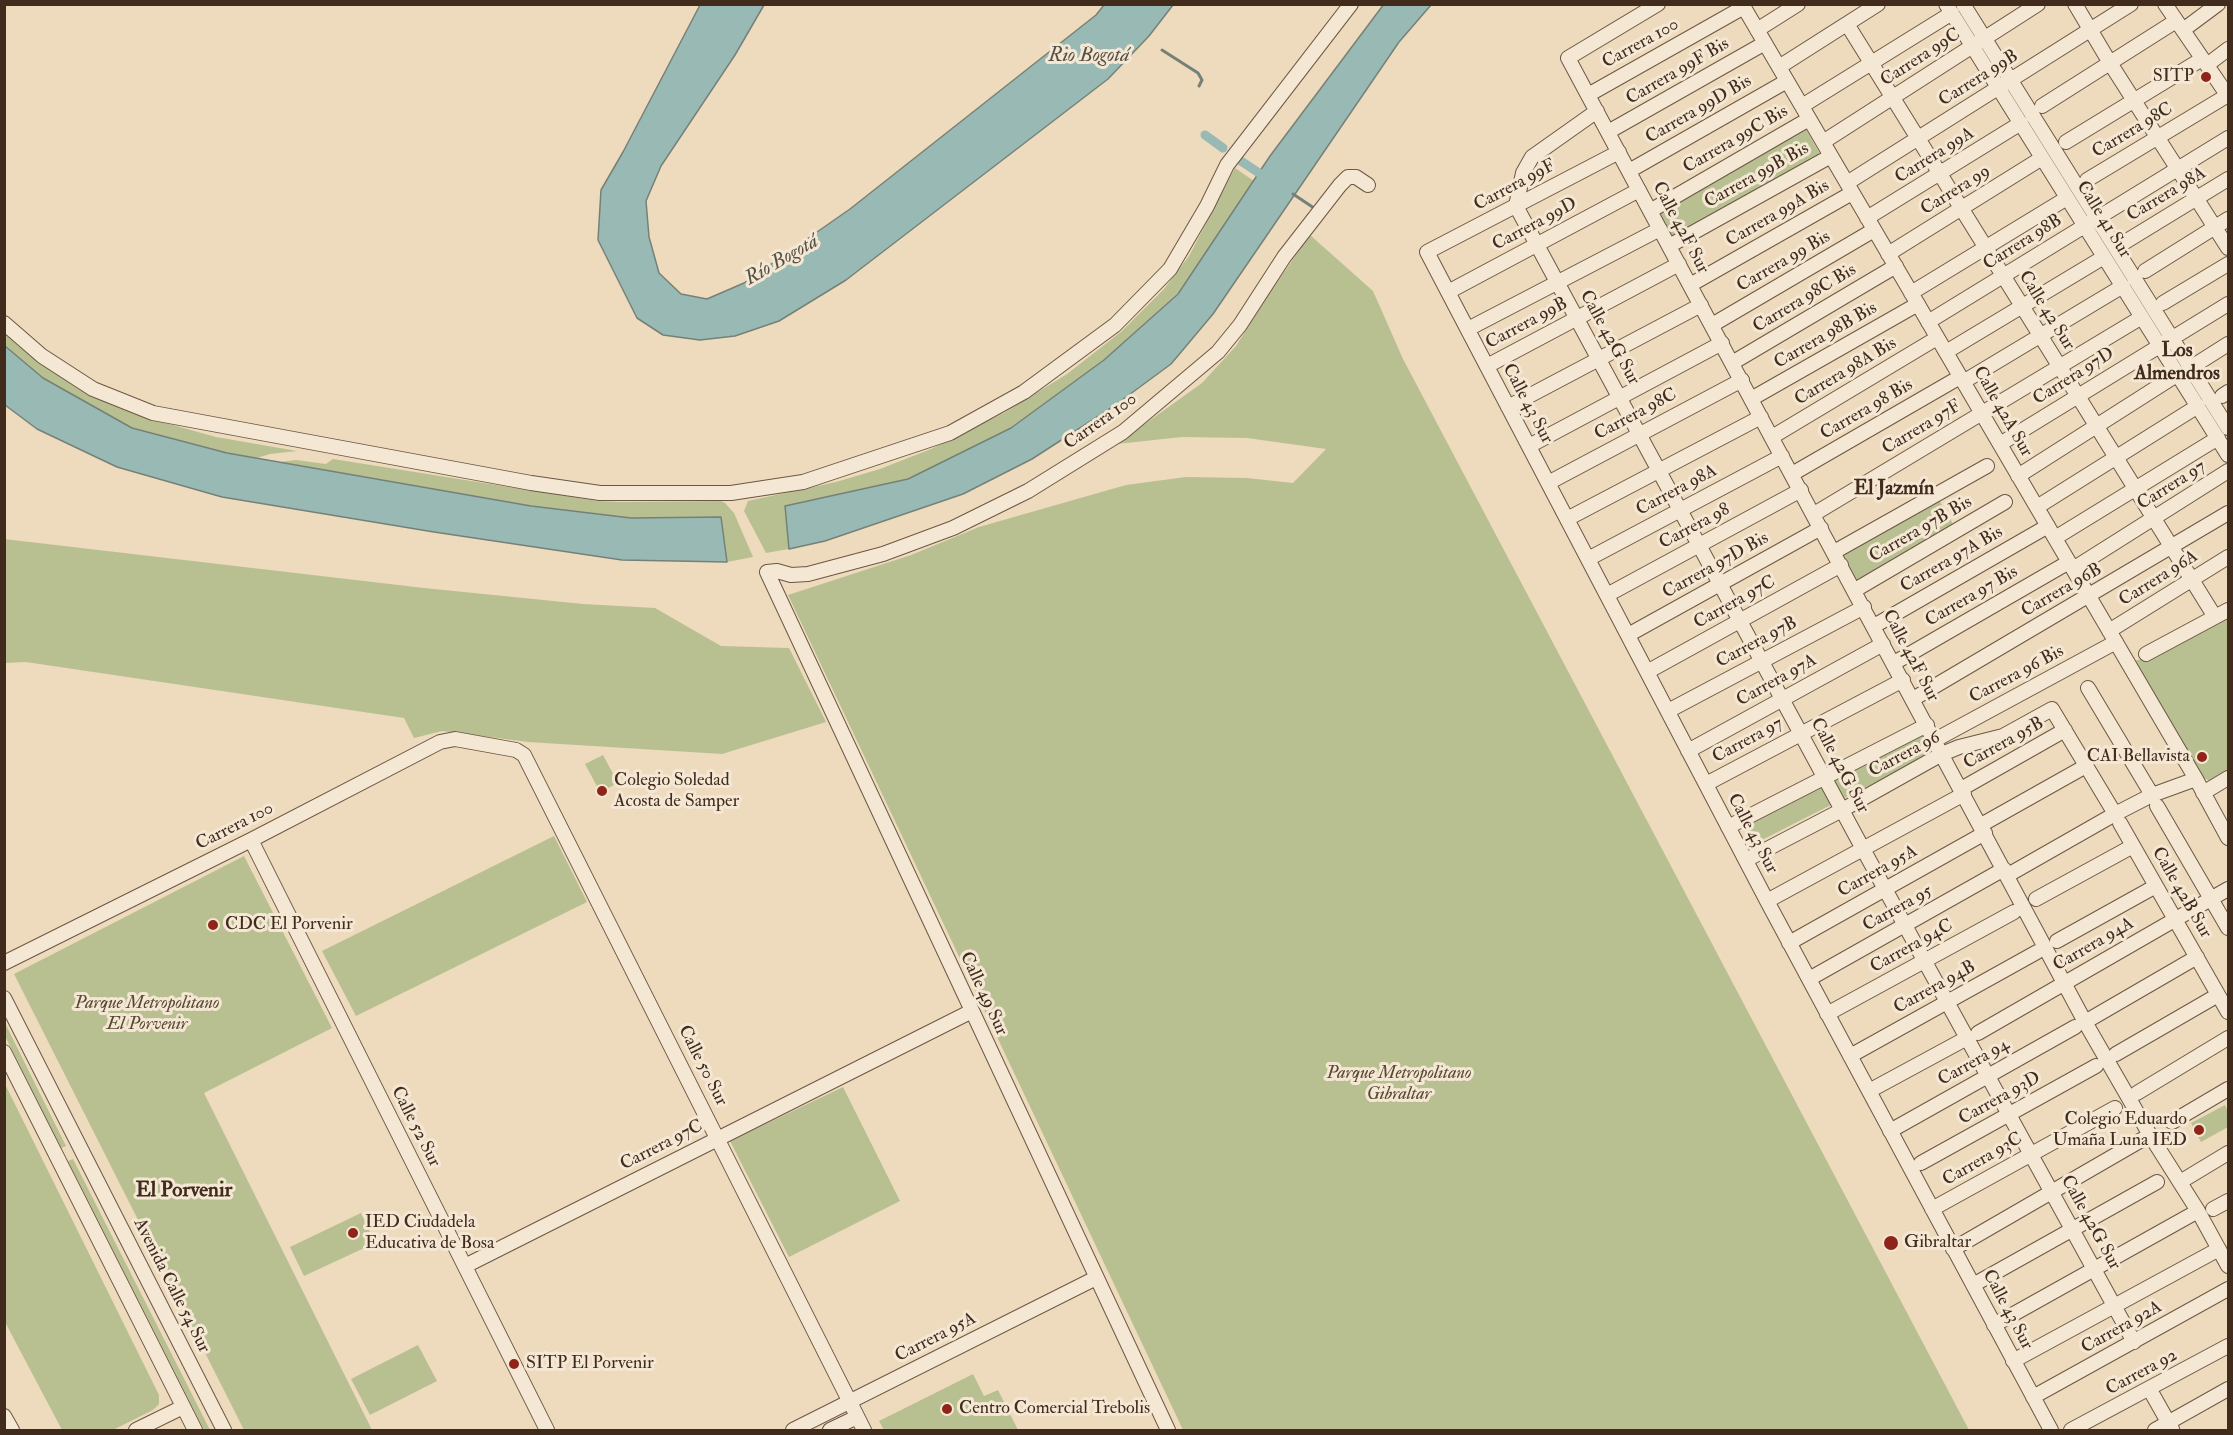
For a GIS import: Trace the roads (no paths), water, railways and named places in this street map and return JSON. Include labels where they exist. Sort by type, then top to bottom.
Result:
[{"type":"street","points":[[4,323],[42,356],[93,389],[153,413],[531,483],[600,493],[731,493],[803,482],[950,433],[1024,392],[1115,325],[1170,269],[1207,206],[1227,165],[1351,4]]},
{"type":"street","name":"Calle 42F Sur","points":[[1658,4],[1568,58],[2006,872],[2064,983],[2080,1025],[2198,1211],[2229,1266]]},
{"type":"street","points":[[1757,30],[1798,4]]},
{"type":"street","points":[[1779,67],[1878,4]]},
{"type":"street","name":"Carrera 99C","points":[[1823,142],[2038,4]]},
{"type":"street","points":[[2075,4],[2110,63],[2229,248]]},
{"type":"street","name":"Carrera 99B","points":[[1849,188],[1918,138],[2131,4]]},
{"type":"street","points":[[2165,4],[2228,96]]},
{"type":"street","points":[[2042,106],[2110,63],[2218,4]]},
{"type":"street","name":"Calle 42A Sur","points":[[1743,6],[2228,834]]},
{"type":"street","name":"Carrera 100","points":[[1588,95],[1743,6]]},
{"type":"street","points":[[1802,106],[1872,63],[1954,7]]},
{"type":"street","name":"Calle 41 Sur","points":[[1954,7],[2166,342],[2229,428]]},
{"type":"street","name":"Calle 42 Sur","points":[[1847,24],[2215,617]]},
{"type":"street","name":"Carrera 99F Bis","points":[[1608,132],[1765,43]]},
{"type":"street","points":[[2066,142],[2135,100],[2229,49]]},
{"type":"street","name":"Carrera 99D Bis","points":[[1629,171],[1787,81]]},
{"type":"street","name":"Calle 41 Sur","points":[[2004,84],[2021,123],[2042,158],[2067,198],[2091,222],[2104,257],[2142,317],[2166,342],[2178,374],[2229,455]]},
{"type":"street","name":"Carrera 98C","points":[[2087,180],[2228,96]]},
{"type":"street","points":[[1516,206],[1523,173],[1532,157],[1597,111]]},
{"type":"street","name":"Carrera 99C Bis","points":[[1650,211],[1809,119]]},
{"type":"street","name":"Carrera 99A","points":[[1871,224],[1940,174],[2021,123]]},
{"type":"street","name":"Carrera 98B","points":[[1928,322],[2229,138]]},
{"type":"street","name":"Carrera 99F","points":[[1427,252],[1619,152]]},
{"type":"street","name":"Carrera 99B Bis","points":[[1670,246],[1831,156]]},
{"type":"street","name":"Carrera 99","points":[[1888,254],[2042,158]]},
{"type":"street","name":"Carrera 100","points":[[767,572],[777,571],[791,575],[808,574],[883,554],[953,528],[1028,491],[1123,432],[1218,352],[1240,325],[1284,257],[1340,184],[1348,177],[1356,177],[1368,185]]},
{"type":"street","name":"Carrera 98A","points":[[2125,242],[2229,179]]},
{"type":"street","name":"Carrera 99A Bis","points":[[1690,285],[1849,188]]},
{"type":"street","name":"Carrera 99D","points":[[1448,292],[1639,190]]},
{"type":"street","points":[[1915,299],[1986,248],[2067,198]]},
{"type":"street","name":"Calle 42G Sur","points":[[1516,206],[1947,1002],[1972,1036],[1987,1076],[2053,1191],[2134,1342]]},
{"type":"street","points":[[2145,271],[2229,219]]},
{"type":"street","name":"Carrera 99 Bis","points":[[1712,325],[1871,224]]},
{"type":"street","points":[[1468,329],[1660,229]]},
{"type":"street","name":"Calle 43 Sur","points":[[1427,252],[1789,943],[2051,1431]]},
{"type":"street","points":[[1946,352],[2104,257]]},
{"type":"street","name":"Carrera 99B","points":[[1487,366],[1679,264]]},
{"type":"street","points":[[2163,303],[2229,264]]},
{"type":"street","name":"Carrera 98C Bis","points":[[1732,363],[1896,266]]},
{"type":"street","points":[[1962,379],[2123,286]]},
{"type":"street","name":"Carrera 98B Bis","points":[[1751,399],[1915,299]]},
{"type":"street","name":"Carrera 97D","points":[[2000,444],[2229,304]]},
{"type":"street","points":[[1509,407],[1701,305]]},
{"type":"street","name":"Carrera 97F","points":[[1814,514],[2142,317]]},
{"type":"street","name":"Carrera 98A Bis","points":[[1772,437],[1937,338]]},
{"type":"street","points":[[1529,446],[1722,344]]},
{"type":"street","points":[[2199,363],[2229,344]]},
{"type":"street","points":[[2018,476],[2178,374]]},
{"type":"street","name":"Carrera 98 Bis","points":[[1792,474],[1962,379]]},
{"type":"street","name":"Carrera 98C","points":[[1548,483],[1742,380]]},
{"type":"street","points":[[2037,507],[2198,406]]},
{"type":"street","points":[[1567,519],[1761,417]]},
{"type":"street","points":[[2051,532],[2135,488],[2218,438]]},
{"type":"street","name":"Carrera 98A","points":[[1588,559],[1782,456]]},
{"type":"street","points":[[1834,552],[1987,466]]},
{"type":"street","name":"Carrera 97","points":[[2071,566],[2229,471]]},
{"type":"street","name":"Carrera 98","points":[[1607,595],[1801,490]]},
{"type":"street","name":"Carrera 97B Bis","points":[[1855,590],[2005,502]]},
{"type":"street","name":"Carrera 96B","points":[[1913,699],[2229,513]]},
{"type":"street","name":"Carrera 97D Bis","points":[[1628,635],[1821,528]]},
{"type":"street","name":"Carrera 97A Bis","points":[[1874,626],[2051,532]]},
{"type":"street","name":"Carrera 96A","points":[[2113,637],[2192,579],[2229,556]]},
{"type":"street","name":"Carrera 97C","points":[[1647,672],[1841,565]]},
{"type":"street","name":"Carrera 97 Bis","points":[[1894,663],[2071,566]]},
{"type":"street","name":"Calle 49 Sur","points":[[767,572],[1168,1431]]},
{"type":"street","name":"Carrera 97B","points":[[1668,711],[1863,607]]},
{"type":"street","points":[[2146,654],[2229,610]]},
{"type":"street","name":"Carrera 96 Bis","points":[[1935,740],[2113,637]]},
{"type":"street","name":"Carrera 97A","points":[[1688,750],[1883,644]]},
{"type":"street","name":"Carrera 97","points":[[1706,784],[1903,680]]},
{"type":"street","points":[[2088,688],[2229,927]]},
{"type":"street","name":"Calle 42B Sur","points":[[2052,709],[2229,1012]]},
{"type":"street","name":"Carrera 96","points":[[1746,860],[1942,754],[1959,747],[2003,736],[2052,709]]},
{"type":"street","points":[[1728,827],[1927,725]]},
{"type":"street","name":"Carrera 95B","points":[[1767,901],[1863,849],[2065,730]]},
{"type":"street","name":"Carrera 100","points":[[4,963],[251,840],[440,742],[454,739],[485,745]]},
{"type":"street","name":"Calle 50 Sur","points":[[485,745],[516,750],[524,755],[864,1431]]},
{"type":"street","name":"Carrera 95A","points":[[1789,943],[1885,889],[2086,766]]},
{"type":"street","points":[[2203,793],[2229,778]]},
{"type":"street","name":"Carrera 95","points":[[1809,980],[1905,925],[2006,872],[2196,779]]},
{"type":"street","name":"Calle 52 Sur","points":[[251,840],[547,1431]]},
{"type":"street","points":[[2036,899],[2133,846]]},
{"type":"street","points":[[2057,941],[2156,886]]},
{"type":"street","name":"Carrera 94A","points":[[1869,1091],[1972,1036],[2229,889]]},
{"type":"street","name":"Carrera 94C","points":[[1827,1014],[2014,912]]},
{"type":"street","name":"Carrera 94B","points":[[1850,1056],[2037,952]]},
{"type":"street","name":"Carrera 94","points":[[1890,1131],[2197,957]]},
{"type":"street","points":[[2116,1054],[2218,995]]},
{"type":"street","name":"Avenida Calle 54 Sur","points":[[4,998],[224,1431]]},
{"type":"street","name":"Carrera 97C","points":[[465,1266],[972,1011]]},
{"type":"street","points":[[2137,1093],[2229,1038]]},
{"type":"street","points":[[4,1052],[195,1431]]},
{"type":"street","name":"Carrera 93D","points":[[1921,1163],[2096,1066]]},
{"type":"street","points":[[2172,1122],[2229,1089]]},
{"type":"street","name":"Carrera 93C","points":[[1932,1209],[2115,1107]]},
{"type":"street","points":[[1953,1249],[2151,1135]]},
{"type":"street","points":[[2180,1182],[2229,1153]]},
{"type":"street","points":[[1973,1285],[2157,1182]]},
{"type":"street","points":[[2213,1209],[2229,1201]]},
{"type":"street","points":[[1994,1325],[2198,1211]]},
{"type":"street","points":[[2013,1361],[2219,1249]]},
{"type":"street","name":"Carrera 95A","points":[[793,1431],[1096,1278]]},
{"type":"street","name":"Carrera 92A","points":[[2033,1397],[2229,1289]]},
{"type":"street","name":"Carrera 92","points":[[2071,1431],[2229,1346]]},
{"type":"street","points":[[2155,1431],[2170,1427],[2229,1389]]},
{"type":"street","points":[[2150,1390],[2170,1427]]},
{"type":"street","points":[[136,1431],[183,1407]]},
{"type":"street","points":[[4,1416],[12,1431]]},
{"type":"street","points":[[830,1431],[857,1417]]},
{"type":"water","points":[[1384,4],[1431,5],[1399,42],[1213,314],[1171,364],[1114,406],[1032,459],[963,494],[825,541],[789,549],[785,506],[908,479],[1011,428],[1104,360],[1178,294],[1270,156]]},
{"type":"water","name":"Rio Bogotá","points":[[700,5],[764,5],[735,55],[661,166],[646,201],[649,237],[659,273],[681,294],[707,299],[744,283],[850,209],[1096,15],[1104,5],[1173,5],[1149,36],[1108,79],[846,280],[779,321],[735,336],[700,340],[663,335],[637,318],[598,240],[601,190]]},
{"type":"water","points":[[5,346],[43,378],[132,428],[227,453],[531,506],[631,518],[721,517],[727,562],[622,560],[434,532],[222,497],[117,467],[37,429],[5,405]]},
{"type":"waterway","points":[[1162,50],[1198,73],[1202,80],[1199,86]]},
{"type":"waterway","points":[[1205,135],[1223,148]]},
{"type":"waterway","points":[[1241,161],[1268,179]]},
{"type":"waterway","points":[[1293,194],[1314,208]]},
{"type":"place","name":"SITP","points":[[2206,77]]},
{"type":"place","name":"CAI Bellavista","points":[[2202,757]]},
{"type":"place","name":"Colegio Soledad Acosta de Samper","points":[[602,791]]},
{"type":"place","name":"CDC El Porvenir","points":[[213,925]]},
{"type":"place","name":"Colegio Eduardo Umaña Luna IED","points":[[2199,1130]]},
{"type":"place","name":"IED Ciudadela Educativa de Bosa","points":[[353,1233]]},
{"type":"place","name":"Gibraltar","points":[[1891,1243]]},
{"type":"place","name":"SITP El Porvenir","points":[[514,1364]]},
{"type":"place","name":"Centro Comercial Trebolis","points":[[947,1409]]},
{"type":"district","name":"Los Almendros","points":[[2177,364]]},
{"type":"district","name":"El Jazmín","points":[[1894,490]]},
{"type":"district","name":"El Porvenir","points":[[184,1191]]},
{"type":"water label","name":"Río Bogotá","points":[[782,261]]},
{"type":"park label","name":"Parque Metropolitano El Porvenir","points":[[147,1014]]},
{"type":"park label","name":"Parque Metropolitano Gibraltar","points":[[1399,1084]]}]
